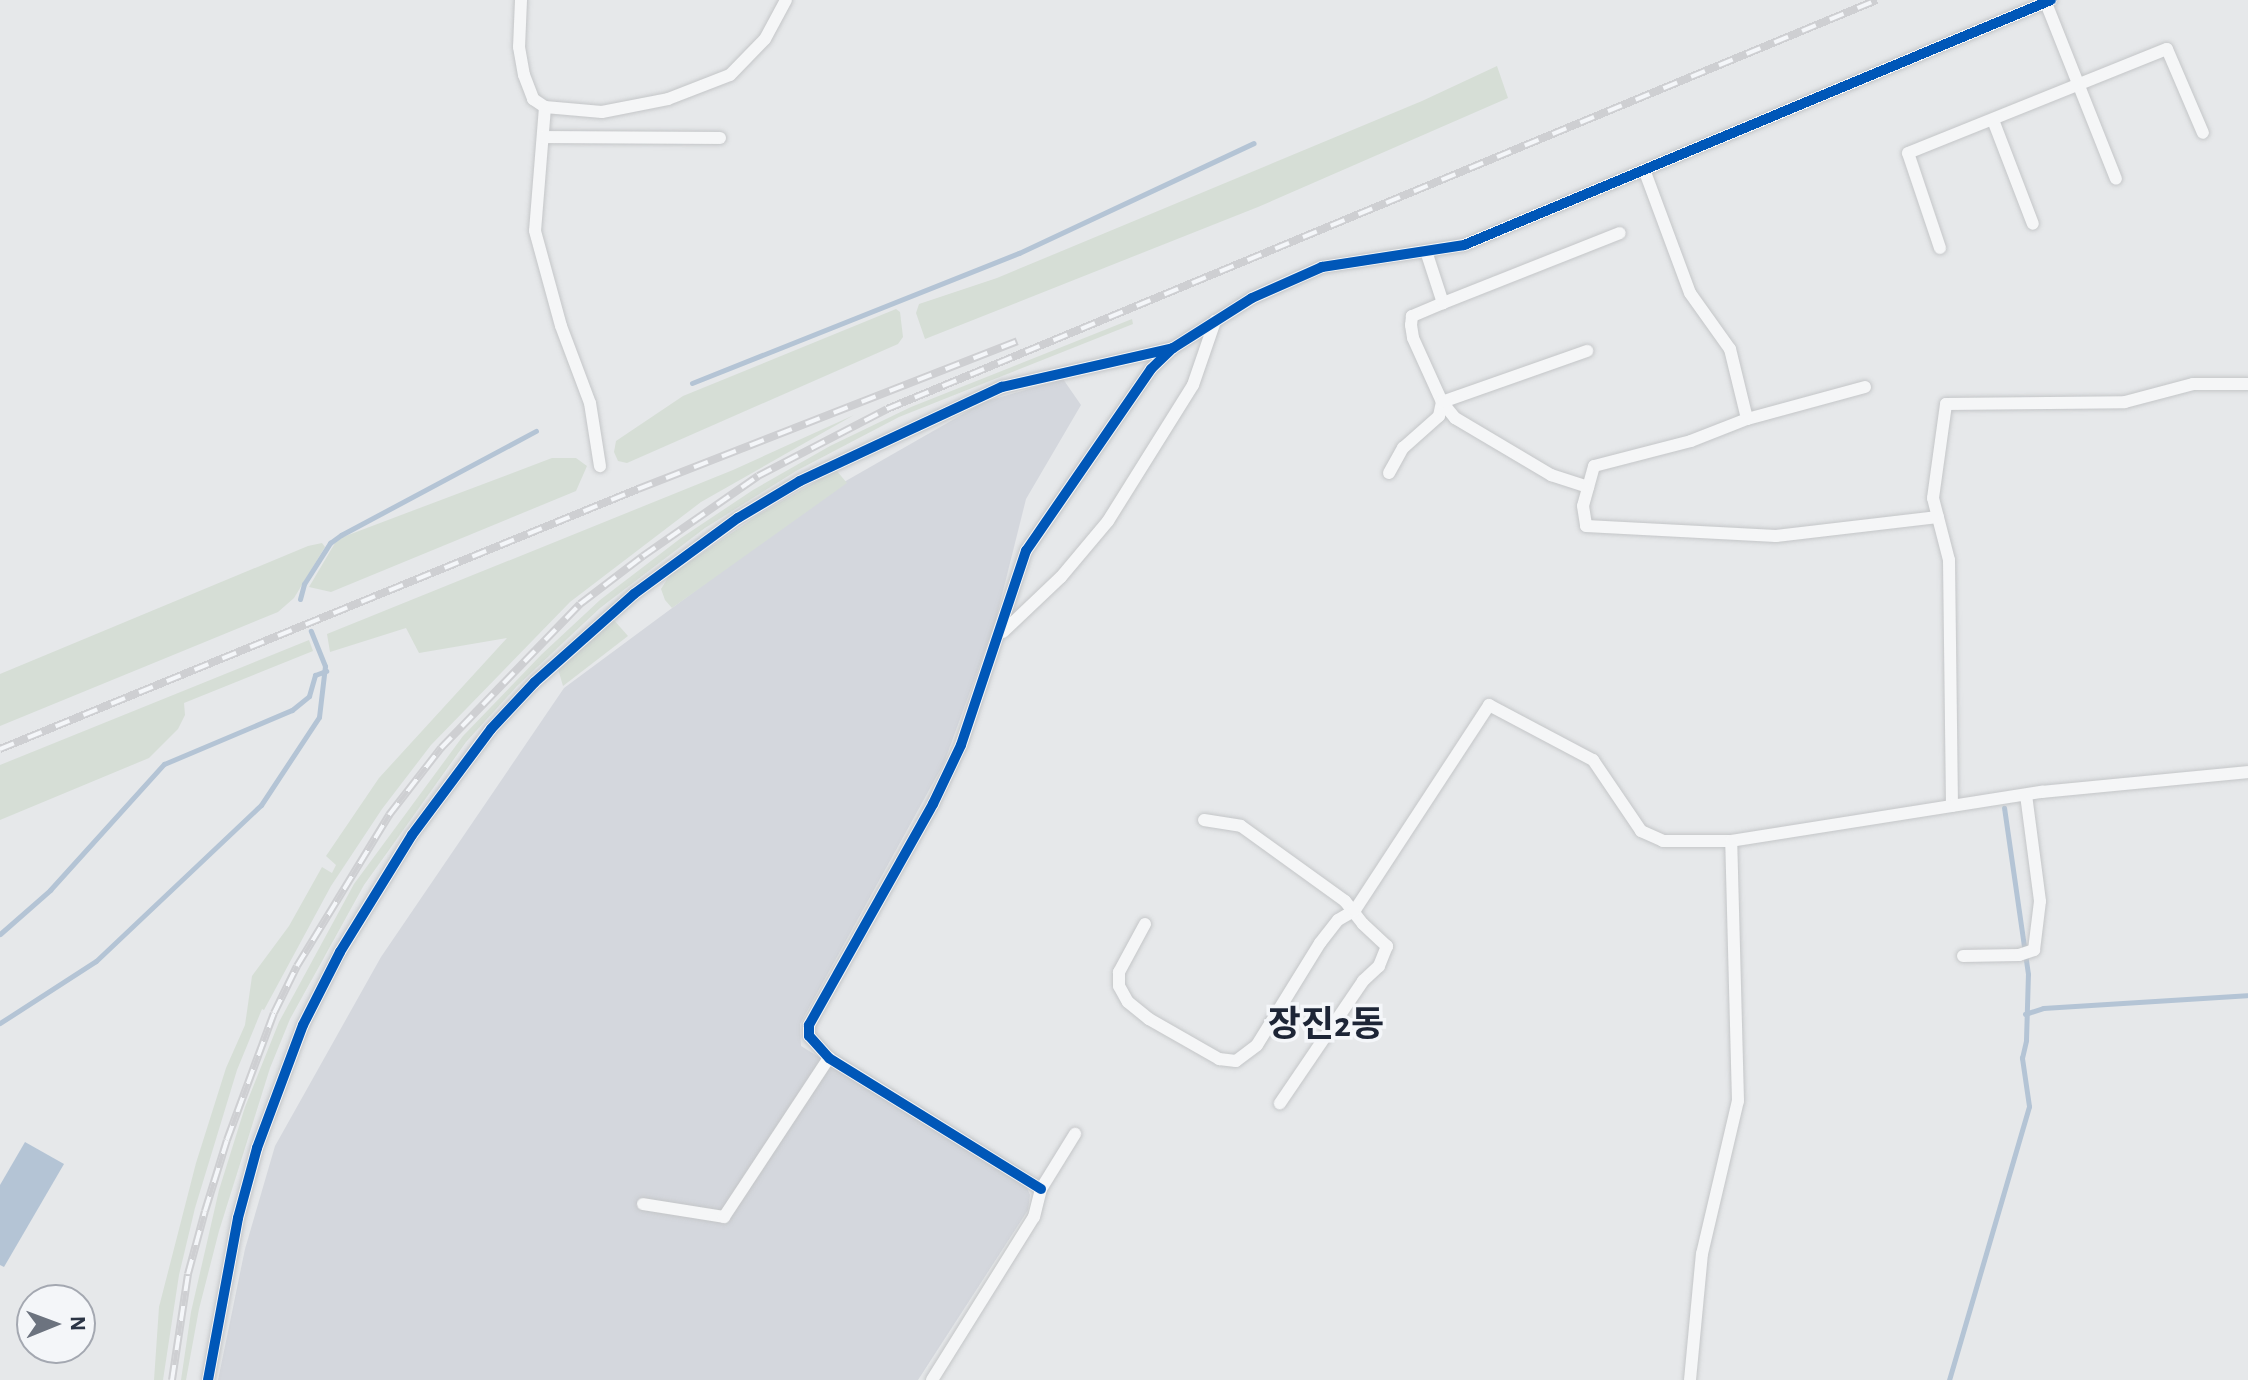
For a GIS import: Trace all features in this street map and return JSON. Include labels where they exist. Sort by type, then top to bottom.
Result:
[{"type":"street","points":[[521,0],[519,47],[524,75],[533,99],[545,107],[602,112],[668,99],[730,75],[765,39],[786,0]]},
{"type":"street","points":[[1041,1189],[829,1058],[809,1036],[809,1025],[933,804],[961,745],[1026,551],[1151,369],[1173,348],[1252,298],[1322,267],[1464,245],[1645,172],[2048,1],[2116,179]]},
{"type":"street","points":[[1940,248],[1908,153],[2167,49],[2203,133]]},
{"type":"street","points":[[545,107],[535,231],[561,326],[590,403],[600,466]]},
{"type":"street","points":[[1993,120],[2033,224]]},
{"type":"street","points":[[543,137],[720,138]]},
{"type":"street","points":[[1645,172],[1690,293],[1730,349],[1747,419]]},
{"type":"street","points":[[1588,487],[1551,475],[1455,418],[1442,402],[1413,338],[1412,316],[1620,233]]},
{"type":"street","points":[[1426,251],[1443,303]]},
{"type":"street","points":[[1000,634],[1061,577],[1108,521],[1193,385],[1215,321]]},
{"type":"street","points":[[208,1380],[238,1218],[257,1148],[303,1025],[340,952],[412,835],[491,729],[535,682],[634,594],[738,518],[800,481],[1002,387],[1173,348]]},
{"type":"street","points":[[1442,402],[1587,351]]},
{"type":"street","points":[[1952,806],[1949,560],[1933,498],[1946,404],[2125,402],[2193,384],[2248,384]]},
{"type":"street","points":[[1865,387],[1747,419],[1691,441],[1594,466],[1583,506],[1586,526],[1776,536],[1938,517]]},
{"type":"street","points":[[1389,473],[1403,448],[1439,416],[1442,402]]},
{"type":"street","points":[[1145,924],[1119,972],[1119,986],[1128,1002],[1149,1019],[1219,1059],[1236,1061],[1257,1045],[1320,943],[1338,920],[1355,910],[1489,705],[1559,739],[1593,760],[1641,831],[1663,841],[1731,841],[2026,795],[2248,772]]},
{"type":"street","points":[[1963,956],[2024,954],[2034,950],[2039,930],[2040,901],[2026,795]]},
{"type":"street","points":[[1204,820],[1241,826],[1355,910],[1363,924],[1387,946],[1280,1103]]},
{"type":"street","points":[[1690,1380],[1702,1254],[1738,1101],[1731,841]]},
{"type":"street","points":[[643,1204],[724,1217],[829,1058]]},
{"type":"street","points":[[932,1380],[1034,1217],[1041,1189],[1075,1134]]},
{"type":"shaded area","points":[[1497,66],[1508,98],[1258,207],[925,339],[916,313],[919,304],[997,278],[1422,101]]},
{"type":"shaded area","points":[[896,309],[900,312],[903,337],[898,344],[627,463],[618,461],[614,452],[616,441],[683,396]]},
{"type":"shaded area","points":[[1132,319],[1133,324],[899,417],[796,471],[705,528],[600,608],[517,686],[466,742],[364,885],[290,1019],[270,1068],[219,1231],[199,1309],[186,1380],[181,1380],[191,1312],[219,1190],[245,1107],[279,1022],[354,884],[463,736],[542,654],[600,600],[681,538],[753,490],[830,446],[911,407]]},
{"type":"shaded area","points":[[1063,379],[1081,405],[1026,499],[995,623],[944,763],[800,1024],[801,1046],[1025,1183],[1030,1195],[1028,1210],[918,1380],[218,1380],[245,1249],[275,1146],[381,957],[564,688],[837,486],[984,402]]},
{"type":"shaded area","points":[[854,415],[701,502],[570,602],[431,745],[382,809],[331,886],[262,1009],[237,1070],[195,1208],[179,1275],[163,1380],[154,1380],[159,1307],[196,1163],[226,1068],[245,1025],[252,976],[289,926],[322,867],[332,873],[336,865],[326,856],[379,778],[507,638],[419,653],[406,628],[330,652],[327,634],[733,470]]},
{"type":"shaded area","points":[[552,458],[576,458],[587,466],[576,491],[331,592],[309,587],[335,543],[343,537]]},
{"type":"shaded area","points":[[836,470],[847,483],[672,608],[665,600],[661,589],[669,576],[758,515]]},
{"type":"shaded area","points":[[322,543],[325,547],[294,598],[278,612],[0,726],[0,674],[308,546]]},
{"type":"shaded area","points":[[613,619],[628,636],[563,686],[558,669]]},
{"type":"shaded area","points":[[309,640],[313,651],[184,703],[185,715],[178,729],[149,758],[0,820],[0,765]]},
{"type":"water","points":[[25,1142],[64,1164],[4,1267],[0,1265],[0,1185]]},
{"type":"waterway","points":[[692,383],[1019,253],[1254,143]]},
{"type":"waterway","points":[[300,599],[304,584],[330,543],[341,535],[536,431]]},
{"type":"waterway","points":[[0,1023],[96,961],[261,805],[319,717],[325,666],[311,631]]},
{"type":"waterway","points":[[0,934],[50,890],[164,764],[292,710],[309,696],[315,675],[326,671]]},
{"type":"waterway","points":[[1949,1380],[2029,1106],[2022,1058],[2026,1040],[2028,974],[2004,808]]},
{"type":"waterway","points":[[2025,1014],[2043,1008],[2247,995]]},
{"type":"railway","points":[[172,1380],[188,1274],[205,1211],[227,1140],[274,1013],[297,966],[389,815],[441,748],[580,604],[758,476],[887,409],[1877,0]]},
{"type":"railway","points":[[0,749],[638,489],[1017,341]]},
{"type":"cycle path","points":[[1041,1189],[829,1058],[809,1036],[809,1025],[933,804],[961,745],[1026,551],[1151,369],[1173,348],[1252,298],[1322,267],[1464,245],[2051,0]]},
{"type":"cycle path","points":[[208,1380],[238,1218],[257,1148],[303,1025],[340,952],[412,835],[491,729],[535,682],[634,594],[738,518],[800,481],[1002,387],[1173,348]]},
{"type":"district","name":"장진2동","points":[[1326,1026]]}]
